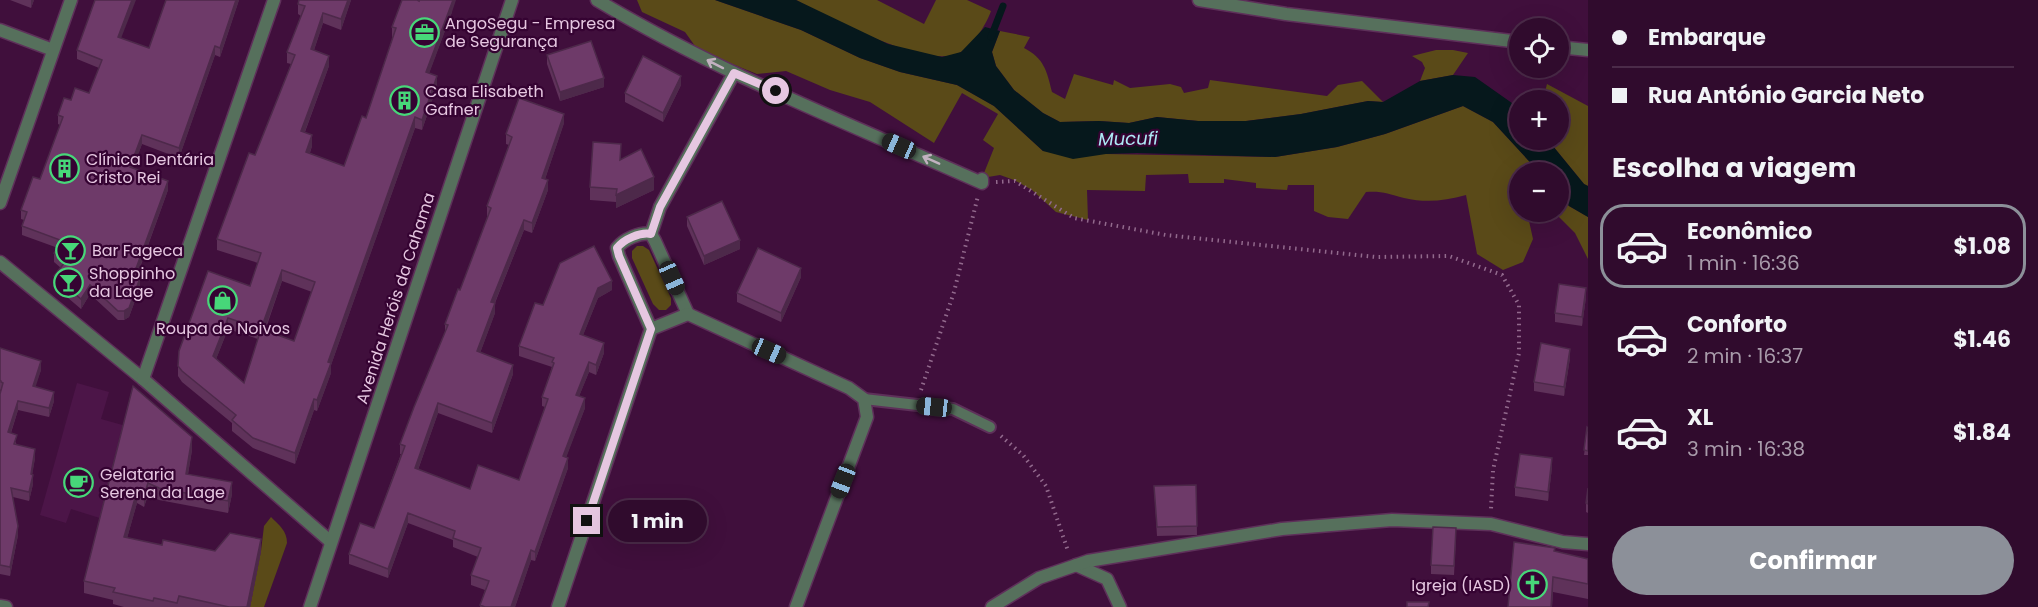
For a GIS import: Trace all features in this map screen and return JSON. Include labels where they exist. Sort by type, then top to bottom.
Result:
[{"type":"street","points":[[0,203],[71,0]]},
{"type":"street","points":[[143,379],[274,0]]},
{"type":"street","name":"Avenida Heróis da Cahama","points":[[310,607],[512,0]]},
{"type":"street","points":[[597,0],[642,27],[734,73],[982,181]]},
{"type":"street","points":[[1199,0],[1287,14],[1509,41]]},
{"type":"street","points":[[0,30],[52,50]]},
{"type":"street","points":[[1569,47],[1588,50]]},
{"type":"street","points":[[734,73],[660,207],[651,234],[688,314],[849,388],[864,399],[867,417],[796,607]]},
{"type":"street","points":[[558,607],[651,329],[617,248],[622,243],[644,233],[651,234]]},
{"type":"street","points":[[0,262],[143,379],[331,542]]},
{"type":"street","points":[[651,329],[688,314]]},
{"type":"street","points":[[992,607],[1040,578],[1075,565],[1282,529],[1392,520],[1491,524],[1563,542],[1588,544]]},
{"type":"street","points":[[1075,565],[1107,579],[1120,607]]},
{"type":"street","points":[[0,606],[6,607]]},
{"type":"lane","points":[[864,399],[953,409],[990,427]]},
{"type":"path","points":[[916,405],[954,292],[982,181],[1015,180],[1074,218],[1166,235],[1376,257],[1449,256],[1502,275],[1519,305],[1520,353],[1492,470],[1491,524]]},
{"type":"path","points":[[990,427],[1023,456],[1046,486],[1059,528],[1075,565]]},
{"type":"shaded area","points":[[637,0],[715,0],[801,30],[860,58],[900,72],[957,85],[994,106],[1043,151],[1275,157],[1337,147],[1385,134],[1463,106],[1493,122],[1509,139],[1509,150],[1519,150],[1530,162],[1509,162],[1509,222],[1529,222],[1533,239],[1523,262],[1503,270],[1477,254],[1466,195],[1427,201],[1412,200],[1381,192],[1366,192],[1348,219],[1328,217],[1314,211],[1314,185],[1288,185],[1287,190],[1256,188],[1256,183],[1224,179],[1224,183],[1189,183],[1188,174],[1146,175],[1145,191],[1087,190],[1088,220],[1056,212],[1032,190],[1014,180],[1000,175],[982,178],[994,148],[983,140],[998,114],[962,93],[934,143],[870,102],[830,90],[786,71],[757,74],[695,46],[685,32],[642,12]]},
{"type":"shaded area","points":[[796,0],[877,0],[924,24],[936,0],[967,0],[991,11],[975,39],[961,52],[946,56],[926,55],[878,40]]},
{"type":"shaded area","points":[[1000,31],[1030,37],[1024,48],[1036,56],[1044,66],[1052,92],[1065,99],[1074,74],[1113,85],[1114,80],[1130,88],[1170,84],[1181,87],[1184,93],[1208,88],[1210,80],[1327,96],[1338,85],[1362,81],[1383,102],[1368,101],[1301,114],[1246,121],[1198,121],[1157,117],[1129,123],[1060,122],[1043,113],[1014,90],[996,66],[992,52]]},
{"type":"shaded area","points":[[1436,50],[1468,53],[1453,75],[1420,81],[1425,68],[1422,62],[1412,56]]},
{"type":"shaded area","points":[[1547,84],[1558,90],[1546,90]]},
{"type":"shaded area","points":[[1569,96],[1588,106],[1588,186],[1569,166],[1569,162],[1566,162],[1556,150],[1569,150]]},
{"type":"shaded area","points":[[1569,206],[1588,217],[1588,259],[1575,233],[1564,222],[1569,222]]},
{"type":"shaded area","points":[[637,246],[643,246],[649,250],[671,298],[671,305],[666,310],[659,310],[653,304],[632,258],[632,251]]},
{"type":"shaded area","points":[[77,383],[109,392],[101,419],[126,426],[103,519],[71,509],[66,523],[40,515]]},
{"type":"shaded area","points":[[271,517],[284,532],[287,543],[264,607],[250,607],[264,526]]},
{"type":"water","name":"Mucufi","points":[[715,0],[796,0],[888,44],[942,57],[961,52],[985,27],[1000,31],[992,52],[996,66],[1014,90],[1043,113],[1060,122],[1129,123],[1157,117],[1198,121],[1246,121],[1301,114],[1368,101],[1383,102],[1420,81],[1453,75],[1475,77],[1509,101],[1509,139],[1493,122],[1463,106],[1385,134],[1337,147],[1275,157],[1137,153],[1106,154],[1073,159],[1043,151],[994,106],[957,85],[900,72],[860,58],[801,30]]},
{"type":"water","points":[[1519,150],[1556,150],[1566,162],[1530,162]]},
{"type":"water","points":[[1569,166],[1588,186],[1588,217],[1569,206]]},
{"type":"building","points":[[95,0],[132,0],[118,37],[149,48],[166,0],[236,0],[220,48],[215,46],[179,148],[142,135],[130,167],[168,181],[134,274],[140,278],[129,308],[124,311],[118,311],[90,285],[81,299],[54,276],[65,262],[54,253],[63,241],[22,226],[27,212],[21,210],[33,177],[40,179],[63,117],[58,115],[64,98],[71,100],[75,88],[89,93],[102,60],[77,50]]},
{"type":"building","points":[[299,0],[348,0],[341,19],[323,13],[311,49],[329,56],[301,131],[312,135],[306,152],[344,166],[362,116],[366,118],[396,28],[392,27],[402,0],[453,0],[426,72],[437,76],[422,120],[415,117],[328,362],[331,363],[317,400],[314,399],[295,453],[253,438],[232,420],[236,415],[178,366],[179,351],[208,271],[250,286],[261,253],[217,239],[249,153],[255,155],[295,55],[287,52],[305,6],[298,4]],"holes":[[[282,270],[315,282],[294,341],[261,329]],[[228,318],[261,329],[244,383],[213,356]]]},
{"type":"building","points":[[591,41],[604,78],[560,92],[547,55]]},
{"type":"building","points":[[643,56],[681,76],[663,113],[625,93]]},
{"type":"building","points":[[519,98],[564,114],[542,178],[548,180],[532,223],[524,220],[491,302],[495,303],[477,351],[513,365],[492,423],[438,403],[415,468],[470,489],[478,465],[519,480],[548,399],[542,397],[554,363],[552,362],[554,358],[519,346],[535,303],[543,305],[560,263],[594,246],[612,281],[598,288],[580,334],[604,343],[596,365],[589,362],[576,395],[585,398],[563,456],[568,458],[535,552],[531,550],[511,607],[485,607],[480,605],[489,581],[471,575],[481,548],[453,538],[455,531],[408,513],[388,569],[349,554],[360,523],[374,528],[405,446],[400,444],[448,325],[445,324],[491,208],[487,206],[512,137],[506,134]]},
{"type":"building","points":[[593,142],[621,144],[620,160],[641,149],[654,177],[616,195],[617,189],[590,187]]},
{"type":"building","points":[[722,201],[740,240],[704,256],[687,217]]},
{"type":"building","points":[[758,248],[801,268],[781,313],[737,293]]},
{"type":"building","points":[[1559,284],[1586,288],[1582,317],[1555,313]]},
{"type":"building","points":[[1541,343],[1570,349],[1564,387],[1534,382]]},
{"type":"building","points":[[0,348],[41,361],[33,386],[54,392],[49,408],[18,401],[8,432],[17,435],[14,444],[35,449],[29,492],[11,488],[18,526],[10,567],[0,565],[0,394],[3,383],[0,380]]},
{"type":"building","points":[[133,386],[192,437],[186,474],[232,482],[228,501],[159,488],[148,483],[144,495],[137,491],[124,537],[162,545],[163,540],[215,551],[230,533],[261,539],[247,607],[229,607],[179,596],[177,603],[154,598],[153,601],[113,592],[115,588],[84,581]]},
{"type":"building","points":[[1588,428],[1588,451],[1584,450]]},
{"type":"building","points":[[1520,454],[1552,458],[1548,492],[1515,487]]},
{"type":"building","points":[[1196,485],[1197,526],[1157,527],[1154,486]]},
{"type":"building","points":[[1433,527],[1456,528],[1454,566],[1431,565]]},
{"type":"building","points":[[1514,542],[1555,548],[1554,551],[1588,559],[1588,584],[1553,577],[1551,607],[1508,607]]},
{"type":"building","points":[[1407,602],[1429,602],[1428,607],[1407,607]]},
{"type":"waterway","points":[[991,37],[1003,6]]},
{"type":"place","name":"AngoSegu - Empresa de Segurança","points":[[424,32]]},
{"type":"place","name":"Casa Elisabeth Gafner","points":[[404,100]]},
{"type":"place","name":"Clínica Dentária Cristo Rei","points":[[65,168]]},
{"type":"place","name":"Bar Fageca","points":[[71,250]]},
{"type":"place","name":"Shoppinho da Lage","points":[[68,282]]},
{"type":"place","name":"Roupa de Noivos","points":[[223,300]]},
{"type":"place","name":"Gelataria Serena da Lage","points":[[79,483]]},
{"type":"place","name":"Igreja (IASD)","points":[[1532,585]]},
{"type":"route","points":[[587,521],[651,329],[617,248],[622,243],[644,233],[651,234],[660,207],[734,73],[776,91]]}]
